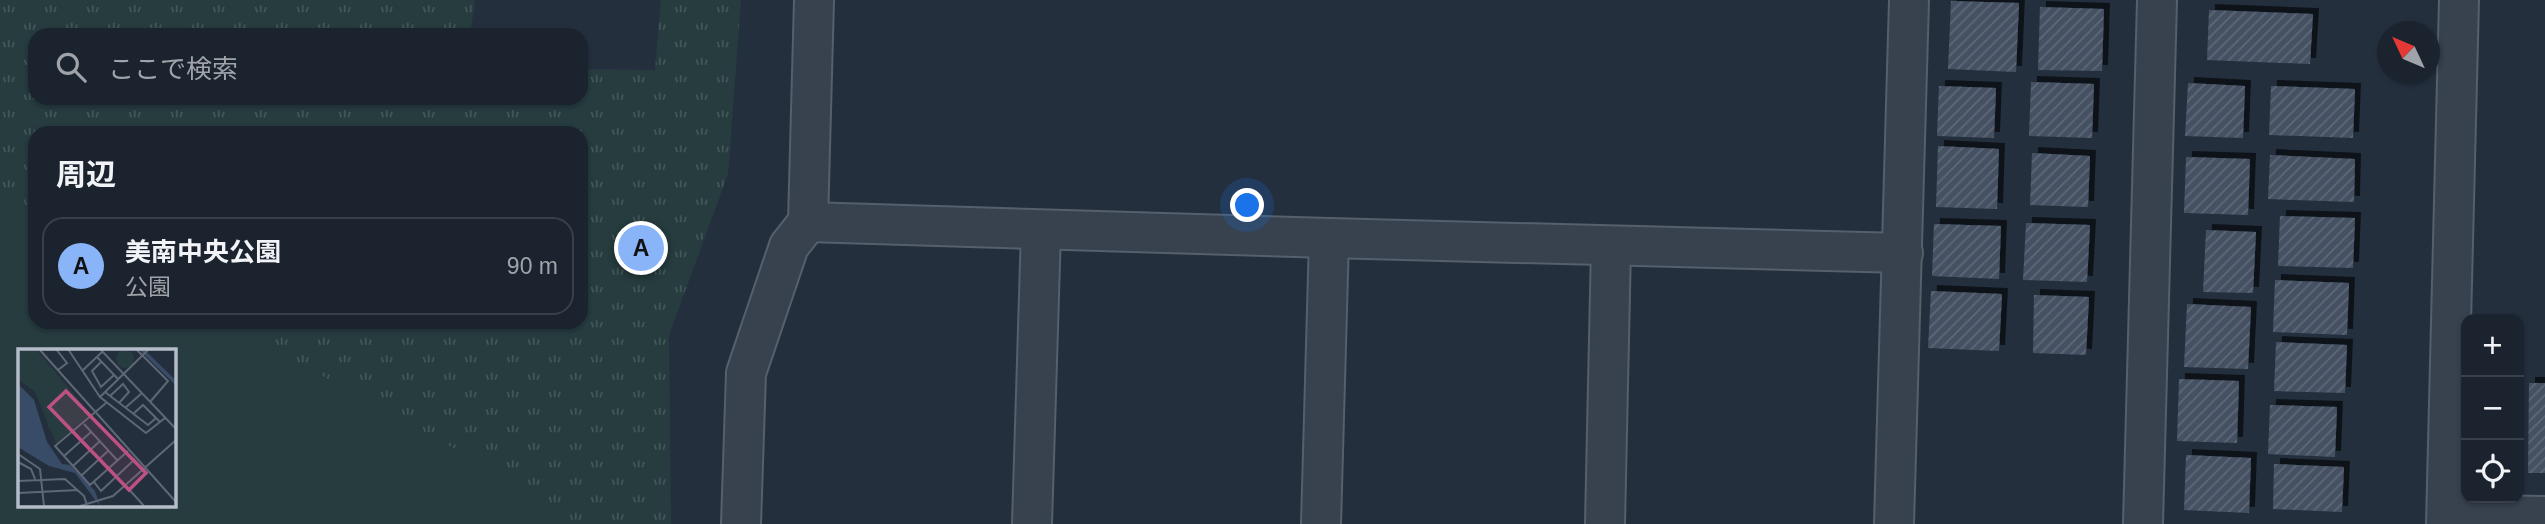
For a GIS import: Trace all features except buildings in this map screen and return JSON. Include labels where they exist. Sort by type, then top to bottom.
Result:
[{"type":"street","points":[[741,524],[746,373],[789,246],[808,222],[814,0]]},
{"type":"street","points":[[1894,524],[1909,0]]},
{"type":"street","points":[[2143,524],[2157,0]]},
{"type":"street","points":[[2459,0],[2446,519],[2545,516]]},
{"type":"street","points":[[808,222],[1903,253]]},
{"type":"street","points":[[1032,524],[1041,230]]},
{"type":"street","points":[[1321,524],[1329,238]]},
{"type":"street","points":[[1605,524],[1611,246]]},
{"type":"green space","points":[[0,0],[475,0],[471,28],[28,28],[28,105],[588,105],[588,69],[655,70],[661,0],[741,0],[728,174],[669,335],[671,524],[0,524]]},
{"type":"green space","points":[[0,199],[28,214],[28,329],[237,329],[550,501],[538,524],[0,524]]},
{"type":"place","name":"美南中央公園","points":[[641,248]]}]
